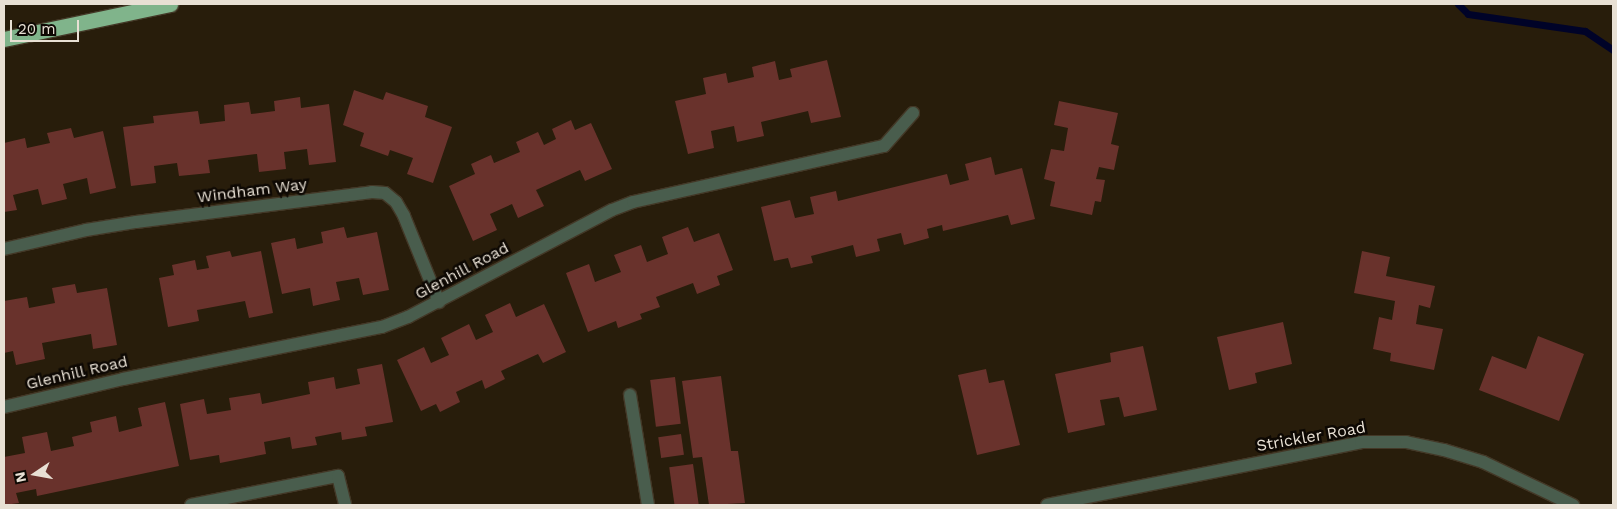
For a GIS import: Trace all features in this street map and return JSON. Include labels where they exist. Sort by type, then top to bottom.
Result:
[{"type":"highway","points":[[4,39],[170,4]]},
{"type":"street","name":"Glenhill Road","points":[[4,407],[123,379],[364,331],[408,317],[612,210],[633,202],[884,146],[912,113]]},
{"type":"street","name":"Windham Way","points":[[4,249],[86,230],[136,222],[372,192],[385,193],[396,202],[404,216],[439,302]]},
{"type":"street","points":[[630,394],[648,505]]},
{"type":"street","name":"Strickler Road","points":[[1047,505],[1361,442],[1406,442],[1444,450],[1483,462],[1573,505]]},
{"type":"street","points":[[191,505],[338,476],[344,505]]},
{"type":"building","points":[[827,60],[841,117],[811,123],[808,111],[761,122],[764,136],[737,142],[734,126],[711,131],[714,148],[688,154],[675,101],[706,94],[703,78],[726,73],[728,83],[754,77],[752,67],[775,61],[779,80],[792,77],[790,69]]},
{"type":"building","points":[[354,90],[383,100],[386,92],[428,106],[425,117],[452,127],[433,183],[407,174],[413,158],[390,150],[388,156],[360,146],[364,133],[343,125]]},
{"type":"building","points":[[300,97],[301,108],[329,104],[336,162],[309,165],[307,149],[284,152],[286,169],[259,172],[257,154],[208,160],[210,173],[179,176],[177,163],[154,166],[156,183],[131,186],[123,127],[154,123],[153,116],[198,111],[200,124],[225,121],[224,105],[249,102],[251,114],[275,111],[274,101]]},
{"type":"building","points":[[1059,101],[1118,113],[1111,144],[1119,146],[1114,170],[1099,167],[1096,179],[1105,180],[1101,202],[1095,201],[1092,215],[1050,206],[1055,182],[1044,179],[1051,149],[1064,151],[1068,128],[1054,125]]},
{"type":"building","points":[[571,120],[575,130],[591,123],[612,169],[585,181],[580,170],[536,190],[544,206],[518,218],[512,204],[490,214],[497,230],[473,241],[449,186],[475,174],[471,164],[491,155],[494,163],[520,152],[516,142],[538,132],[544,145],[556,139],[552,129]]},
{"type":"building","points":[[71,128],[74,138],[103,131],[116,188],[90,194],[87,178],[63,184],[67,199],[42,205],[38,189],[13,195],[17,210],[4,212],[4,143],[25,138],[27,148],[50,143],[47,133]]},
{"type":"building","points":[[991,157],[995,175],[1022,168],[1035,219],[1011,225],[1008,215],[943,231],[942,225],[927,229],[929,238],[904,245],[901,233],[877,239],[880,251],[856,257],[853,245],[811,256],[813,263],[791,268],[788,258],[774,261],[761,207],[790,200],[795,218],[814,214],[810,197],[836,191],[838,201],[947,174],[950,185],[969,180],[965,164]]},
{"type":"building","points":[[344,227],[347,238],[377,232],[389,290],[363,295],[359,278],[336,282],[340,300],[313,306],[310,288],[282,294],[271,243],[295,238],[297,249],[323,243],[321,232]]},
{"type":"building","points":[[688,227],[694,242],[719,233],[733,270],[717,276],[720,285],[697,294],[693,283],[656,297],[660,307],[640,314],[642,319],[618,328],[616,321],[588,332],[566,273],[589,264],[595,282],[621,272],[614,255],[641,245],[647,262],[668,254],[662,237]]},
{"type":"building","points":[[230,251],[232,257],[261,251],[273,313],[249,318],[245,301],[197,310],[199,321],[168,327],[159,278],[174,275],[172,265],[195,260],[197,270],[209,268],[206,256]]},
{"type":"building","points":[[1362,251],[1390,257],[1386,276],[1435,286],[1430,308],[1419,305],[1416,324],[1443,329],[1434,370],[1390,361],[1391,353],[1373,349],[1379,317],[1392,320],[1395,301],[1354,293]]},
{"type":"building","points":[[75,284],[77,293],[107,288],[117,345],[93,349],[91,334],[42,343],[45,359],[16,365],[13,351],[4,353],[4,301],[27,297],[29,308],[55,303],[52,288]]},
{"type":"building","points":[[510,303],[516,317],[544,304],[566,352],[543,363],[538,354],[501,371],[505,379],[485,389],[482,380],[456,392],[460,402],[440,412],[436,404],[421,411],[397,360],[424,347],[431,363],[449,355],[441,338],[469,324],[476,340],[493,332],[485,315]]},
{"type":"building","points":[[1283,322],[1292,364],[1255,373],[1257,383],[1229,390],[1217,337]]},
{"type":"building","points":[[1538,336],[1584,354],[1559,421],[1479,390],[1492,356],[1526,369]]},
{"type":"building","points":[[1143,346],[1157,410],[1124,417],[1119,397],[1100,400],[1105,425],[1068,433],[1055,374],[1111,362],[1110,353]]},
{"type":"building","points":[[382,364],[393,422],[365,427],[367,436],[342,440],[341,432],[315,437],[317,445],[292,449],[290,437],[264,442],[266,454],[220,463],[219,455],[190,460],[180,404],[204,399],[207,414],[231,410],[229,398],[260,393],[262,404],[310,394],[308,382],[334,377],[336,389],[360,384],[357,369]]},
{"type":"building","points":[[986,369],[989,383],[1004,380],[1020,445],[977,455],[958,375]]},
{"type":"building","points":[[721,376],[731,451],[738,451],[745,503],[709,505],[702,457],[693,458],[682,381]]},
{"type":"building","points":[[675,377],[681,424],[656,427],[650,380]]},
{"type":"building","points":[[165,402],[179,466],[37,496],[36,489],[16,493],[19,503],[4,505],[4,457],[25,453],[22,437],[47,432],[51,451],[74,446],[72,437],[92,432],[90,422],[116,416],[119,432],[142,426],[138,408]]},
{"type":"building","points":[[681,434],[684,455],[661,458],[658,437]]},
{"type":"building","points":[[693,464],[699,505],[675,505],[669,467]]},
{"type":"waterway","points":[[1458,4],[1468,14],[1585,31],[1613,50]]}]
